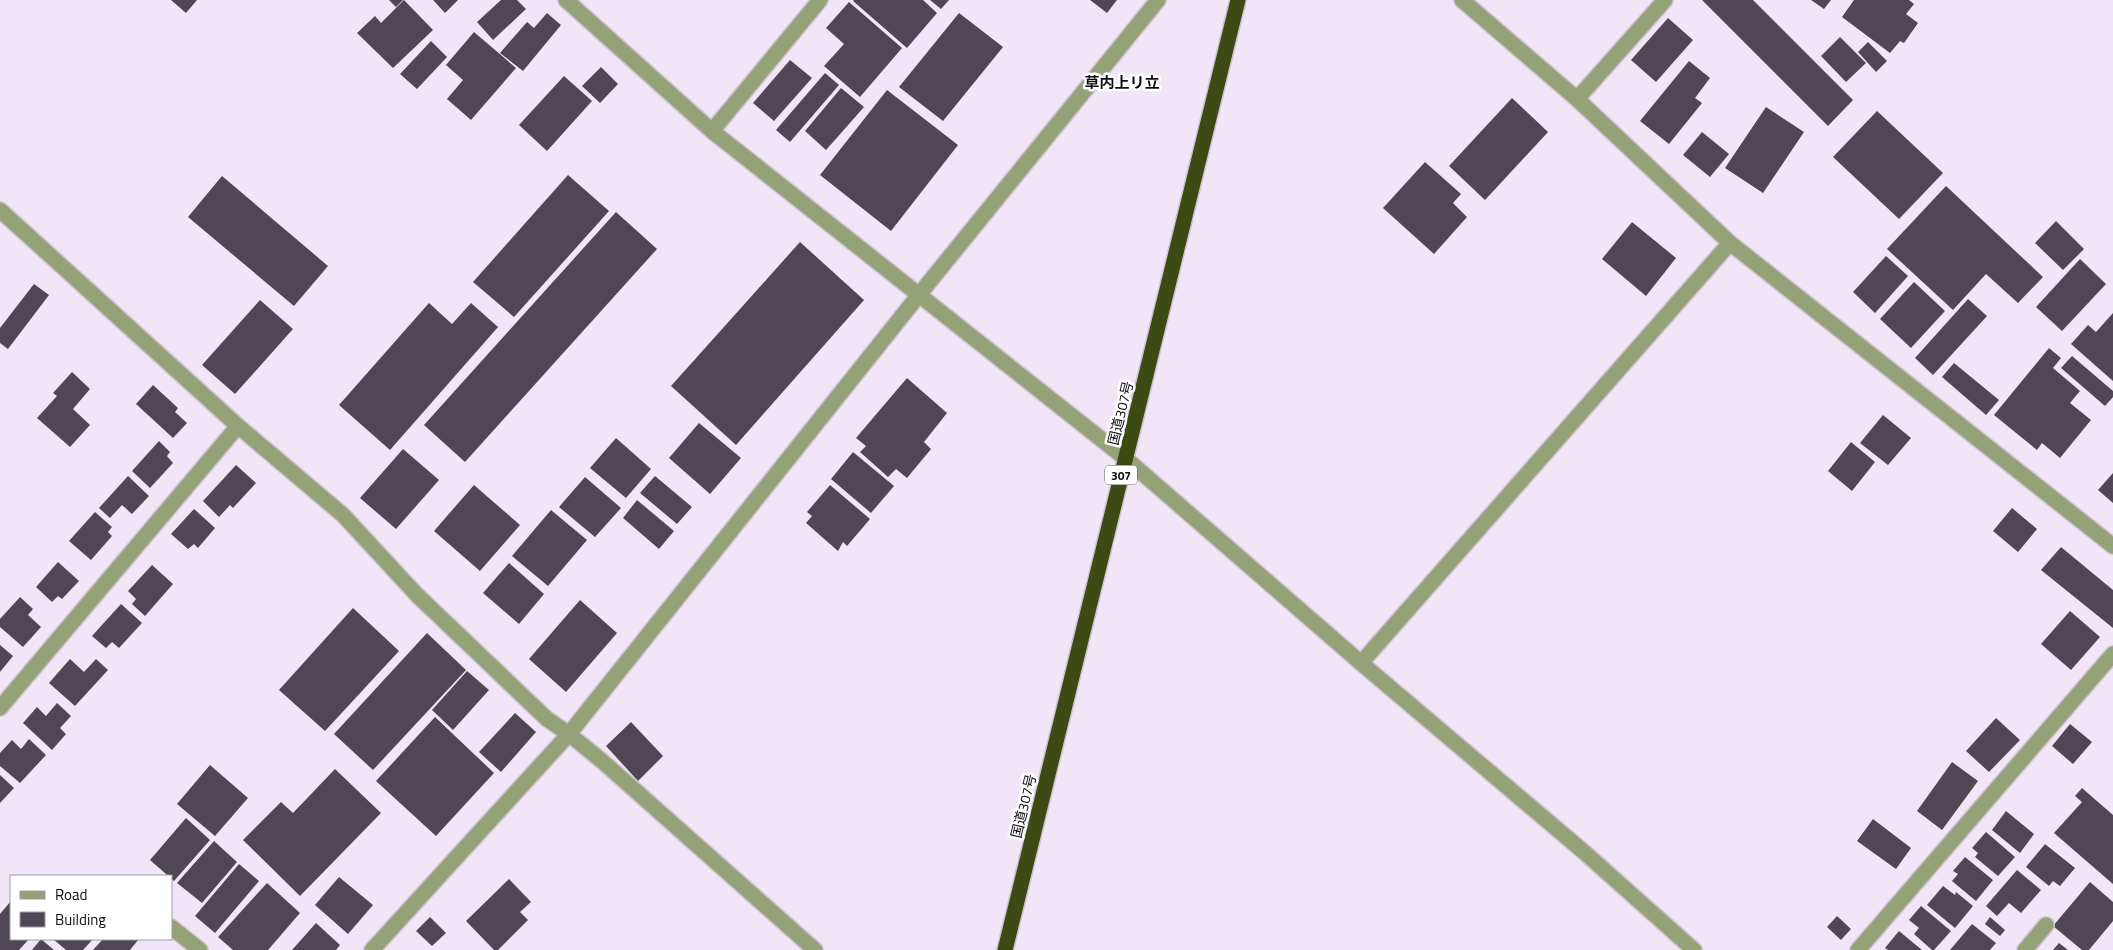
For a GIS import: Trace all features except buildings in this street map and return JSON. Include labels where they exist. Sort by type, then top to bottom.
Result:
[{"type":"highway","name":"国道307号","points":[[1005,950],[1238,0]]},
{"type":"street","points":[[566,0],[712,131],[1125,458],[1361,663],[1584,852],[1694,950]]},
{"type":"street","points":[[712,131],[820,0]]},
{"type":"street","points":[[372,950],[569,734],[918,296],[1158,0]]},
{"type":"street","points":[[1462,0],[1577,99],[1730,243],[2113,546]]},
{"type":"street","points":[[1577,99],[1665,0]]},
{"type":"street","points":[[0,210],[238,426],[342,515],[417,595],[547,719],[602,761],[815,950]]},
{"type":"street","points":[[1361,663],[1730,243]]},
{"type":"street","points":[[0,708],[238,426]]},
{"type":"street","points":[[1858,950],[2113,654]]},
{"type":"street","points":[[2025,950],[2046,925]]},
{"type":"street","points":[[172,928],[200,950]]},
{"type":"district","name":"草内上リ立","points":[[1122,82]]}]
